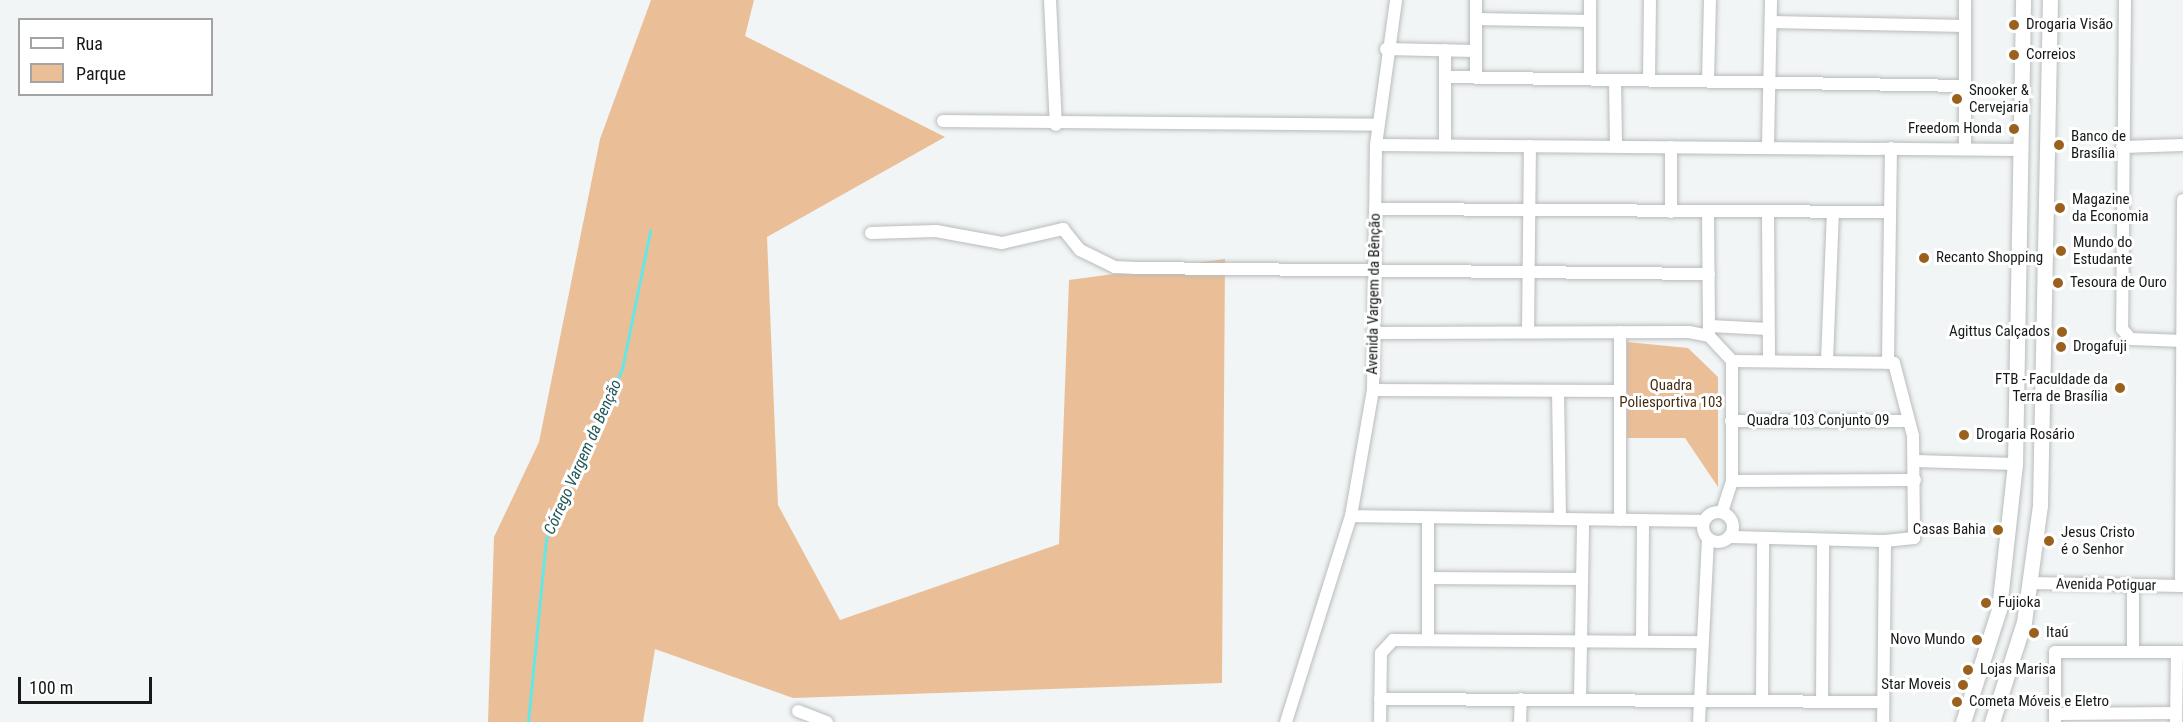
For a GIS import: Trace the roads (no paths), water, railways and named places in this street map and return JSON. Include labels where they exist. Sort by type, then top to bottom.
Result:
[{"type":"main road","points":[[1963,722],[1999,609],[2015,464],[2022,206],[2023,0]]},
{"type":"main road","points":[[1992,722],[2024,622],[2043,455],[2050,0]]},
{"type":"main road","points":[[2022,206],[2030,212],[2048,205]]},
{"type":"main road","points":[[2020,236],[2029,224],[2046,236]]},
{"type":"main road","points":[[2016,447],[2030,443],[2043,455]]},
{"type":"main road","points":[[1999,609],[2009,621],[2024,622]]},
{"type":"street","points":[[1050,0],[1056,125]]},
{"type":"street","name":"Avenida Vargem da Bênção","points":[[1286,722],[1351,516],[1373,390],[1377,333],[1376,145],[1386,49],[1396,0]]},
{"type":"street","points":[[1476,0],[1476,78]]},
{"type":"street","points":[[1590,0],[1590,79]]},
{"type":"street","points":[[1649,80],[1650,0]]},
{"type":"street","points":[[1708,81],[1710,0]]},
{"type":"street","points":[[1768,145],[1771,0]]},
{"type":"street","points":[[1965,0],[1965,148]]},
{"type":"street","points":[[2126,0],[2122,147],[2124,334],[2183,341]]},
{"type":"street","points":[[1476,19],[1590,21]]},
{"type":"street","points":[[1771,22],[1965,26]]},
{"type":"street","points":[[1386,49],[1475,51]]},
{"type":"street","points":[[1445,50],[1445,144]]},
{"type":"street","points":[[1446,77],[1965,86]]},
{"type":"street","points":[[1616,80],[1616,145]]},
{"type":"street","points":[[943,121],[1056,125],[1378,125]]},
{"type":"street","points":[[1376,145],[1671,147],[1768,145],[2021,150]]},
{"type":"street","points":[[2122,147],[2183,145]]},
{"type":"street","points":[[1528,332],[1530,146]]},
{"type":"street","points":[[1671,147],[1671,212]]},
{"type":"street","points":[[1888,361],[1891,148]]},
{"type":"street","points":[[2182,586],[2183,200]]},
{"type":"street","points":[[1375,209],[1768,214],[1889,212]]},
{"type":"street","points":[[1827,360],[1833,212]]},
{"type":"street","points":[[1351,516],[1704,521],[1722,512],[1732,481],[1732,361],[1710,331],[1708,213]]},
{"type":"street","points":[[1768,214],[1769,360]]},
{"type":"street","points":[[870,233],[936,231],[1002,243],[1056,228],[1068,232],[1075,247],[1115,267],[1708,274]]},
{"type":"street","points":[[1377,333],[1768,329]]},
{"type":"street","points":[[1620,332],[1620,520]]},
{"type":"street","points":[[1708,539],[1730,537],[1763,542],[1885,541],[1914,538],[1915,461],[1897,368],[1888,361],[1732,361]]},
{"type":"street","points":[[1373,390],[1620,391]]},
{"type":"street","points":[[1558,391],[1560,519]]},
{"type":"street","name":"Quadra 103 Conjunto 09","points":[[1731,421],[1906,421]]},
{"type":"street","points":[[1915,461],[2015,464]]},
{"type":"street","points":[[1732,481],[1915,480]]},
{"type":"street","points":[[1722,512],[1732,522],[1730,537]]},
{"type":"street","points":[[1428,518],[1428,638]]},
{"type":"street","points":[[1580,699],[1583,520]]},
{"type":"street","points":[[1642,640],[1643,520]]},
{"type":"street","points":[[1699,722],[1701,642],[1708,539],[1704,521]]},
{"type":"street","points":[[1822,702],[1823,541]]},
{"type":"street","points":[[1883,722],[1885,541]]},
{"type":"street","points":[[1762,701],[1763,542]]},
{"type":"street","points":[[1428,579],[1582,579]]},
{"type":"street","name":"Avenida Potiguar","points":[[2030,583],[2182,586]]},
{"type":"street","points":[[2133,586],[2133,651]]},
{"type":"street","points":[[1380,722],[1384,644],[1428,638],[1701,642]]},
{"type":"street","points":[[2055,651],[2133,651],[2180,652],[2176,717],[2055,718],[2055,651]]},
{"type":"street","points":[[1380,699],[1883,702]]},
{"type":"street","points":[[1520,722],[1521,699]]},
{"type":"street","points":[[798,711],[827,722]]},
{"type":"waterway","name":"Córrego Vargem da Benção","points":[[528,722],[546,539],[622,369],[650,231]]},
{"type":"place","name":"Drogaria Visão","points":[[2014,25]]},
{"type":"place","name":"Correios","points":[[2014,55]]},
{"type":"place","name":"Snooker & Cervejaria","points":[[1957,99]]},
{"type":"place","name":"Freedom Honda","points":[[2014,129]]},
{"type":"place","name":"Banco de Brasília","points":[[2059,145]]},
{"type":"place","name":"Magazine da Economia","points":[[2060,208]]},
{"type":"place","name":"Mundo do Estudante","points":[[2061,251]]},
{"type":"place","name":"Recanto Shopping","points":[[1924,258]]},
{"type":"place","name":"Tesoura de Ouro","points":[[2058,283]]},
{"type":"place","name":"Agittus Calçados","points":[[2062,332]]},
{"type":"place","name":"Drogafuji","points":[[2061,347]]},
{"type":"place","name":"FTB - Faculdade da Terra de Brasília","points":[[2120,388]]},
{"type":"place","name":"Drogaria Rosário","points":[[1964,435]]},
{"type":"place","name":"Casas Bahia","points":[[1998,530]]},
{"type":"place","name":"Jesus Cristo é o Senhor","points":[[2049,541]]},
{"type":"place","name":"Fujioka","points":[[1986,603]]},
{"type":"place","name":"Itaú","points":[[2034,633]]},
{"type":"place","name":"Novo Mundo","points":[[1977,640]]},
{"type":"place","name":"Lojas Marisa","points":[[1968,670]]},
{"type":"place","name":"Star Moveis","points":[[1963,685]]},
{"type":"place","name":"Cometa Móveis e Eletro","points":[[1957,702]]},
{"type":"park label","name":"Quadra Poliesportiva 103","points":[[1671,394]]}]
